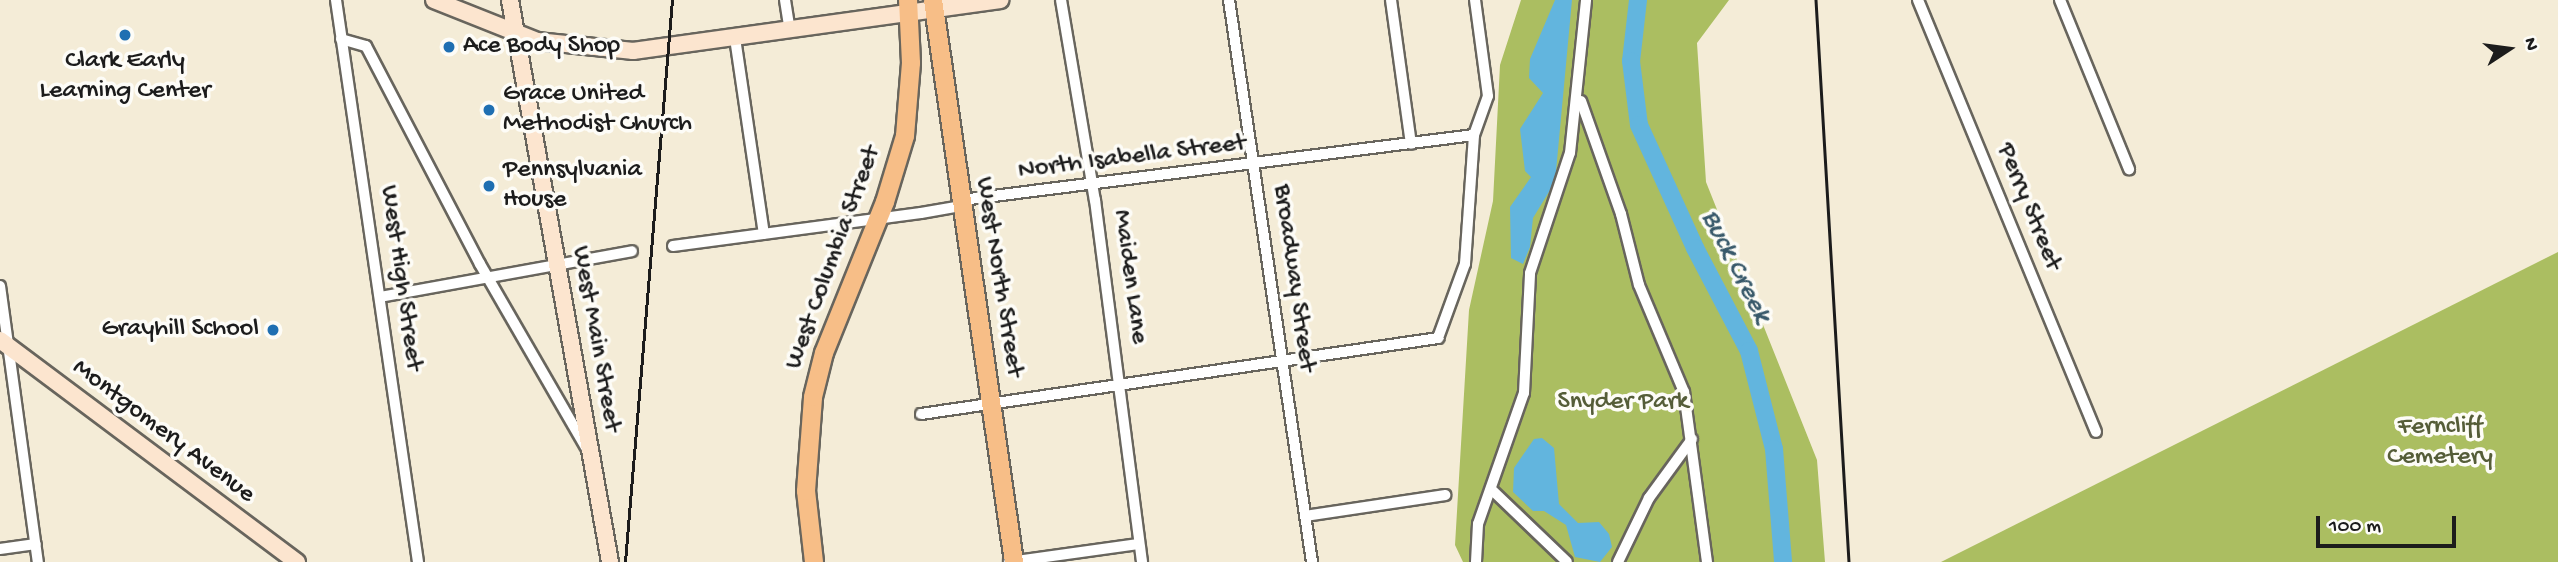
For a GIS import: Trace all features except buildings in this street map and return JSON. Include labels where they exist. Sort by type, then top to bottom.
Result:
[{"type":"main road","name":"West North Street","points":[[934,5],[1011,562]]},
{"type":"main road","name":"West Columbia Street","points":[[814,562],[806,491],[813,397],[824,353],[878,218],[905,136],[911,63],[908,6]]},
{"type":"street","name":"West High Street","points":[[336,0],[418,562]]},
{"type":"street","points":[[434,0],[515,32],[579,48],[633,51],[790,30],[908,6],[1000,0]]},
{"type":"street","name":"West Main Street","points":[[510,0],[610,562]]},
{"type":"street","points":[[786,0],[790,30]]},
{"type":"street","name":"Maiden Lane","points":[[1061,0],[1121,383],[1142,562]]},
{"type":"street","name":"Broadway Street","points":[[1229,0],[1312,562]]},
{"type":"street","points":[[1391,0],[1411,144]]},
{"type":"street","points":[[921,414],[1283,360],[1425,343],[1446,328],[1465,264],[1474,135],[1488,96],[1475,0]]},
{"type":"street","points":[[1476,562],[1478,524],[1524,393],[1531,272],[1561,186],[1579,95],[1586,0]]},
{"type":"street","name":"Perry Street","points":[[1919,0],[2096,432]]},
{"type":"street","points":[[2060,0],[2129,169]]},
{"type":"street","points":[[736,38],[764,234]]},
{"type":"street","points":[[341,39],[366,46],[487,276],[591,455]]},
{"type":"street","points":[[1579,95],[1621,214],[1639,285],[1680,379],[1692,438],[1707,562]]},
{"type":"street","name":"North Isabella Street","points":[[673,246],[960,206],[970,199],[1254,166],[1474,135]]},
{"type":"street","points":[[380,297],[632,251]]},
{"type":"street","points":[[0,286],[4,343],[38,562]]},
{"type":"street","name":"Montgomery Avenue","points":[[4,343],[297,562]]},
{"type":"street","points":[[1618,562],[1649,498],[1692,438]]},
{"type":"street","points":[[1491,489],[1567,562]]},
{"type":"street","points":[[1306,516],[1445,495]]},
{"type":"street","points":[[0,549],[36,544]]},
{"type":"street","points":[[1011,562],[1139,544]]},
{"type":"green space","name":"Snyder Park","points":[[1521,0],[1729,0],[1697,43],[1706,182],[1817,460],[1825,562],[1463,562],[1455,545],[1469,310],[1493,201],[1500,65]]},
{"type":"green space","name":"Ferncliff Cemetery","points":[[2558,252],[2558,562],[1941,562]]},
{"type":"water","points":[[1555,0],[1572,0],[1555,182],[1533,218],[1530,247],[1523,264],[1511,258],[1510,207],[1531,177],[1525,171],[1520,129],[1543,93],[1529,78],[1530,59]]},
{"type":"water","points":[[1542,438],[1554,448],[1559,504],[1578,523],[1599,522],[1609,534],[1612,547],[1600,562],[1575,557],[1566,525],[1544,511],[1533,511],[1513,492],[1514,468],[1534,439]]},
{"type":"waterway","name":"Buck Creek","points":[[1638,0],[1631,61],[1639,125],[1695,248],[1749,351],[1774,449],[1783,562]]},
{"type":"railway","points":[[625,562],[672,0]]},
{"type":"railway","points":[[1816,0],[1849,562]]},
{"type":"place","name":"Clark Early Learning Center","points":[[125,35]]},
{"type":"place","name":"Ace Body Shop","points":[[449,47]]},
{"type":"place","name":"Grace United Methodist Church","points":[[489,110]]},
{"type":"place","name":"Pennsylvania House","points":[[489,186]]},
{"type":"place","name":"Grayhill School","points":[[273,330]]}]
